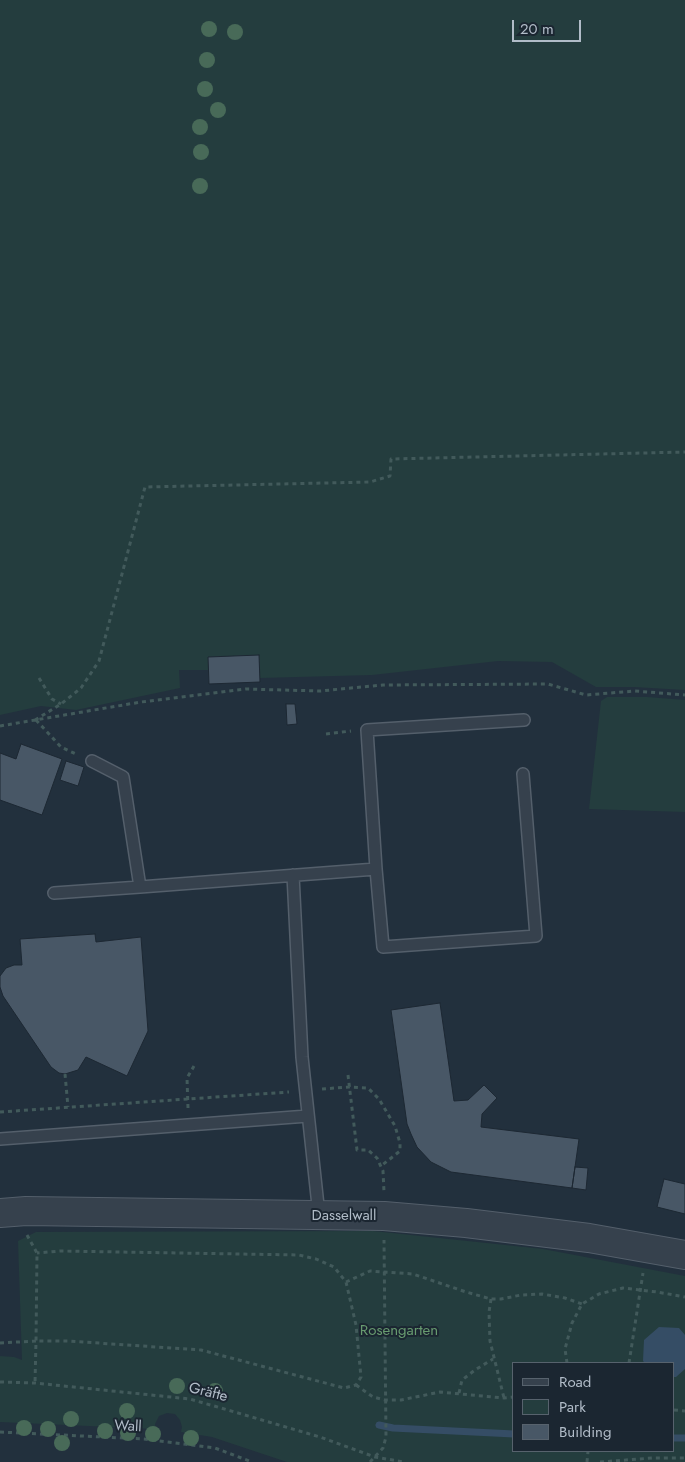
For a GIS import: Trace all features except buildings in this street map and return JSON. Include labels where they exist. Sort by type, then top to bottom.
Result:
[{"type":"street","name":"Dasselwall","points":[[13,1212],[384,1216],[466,1223],[589,1238],[685,1256]]},
{"type":"lane","points":[[523,774],[536,936],[383,947],[367,730],[524,720]]},
{"type":"lane","points":[[92,761],[123,777],[140,887]]},
{"type":"lane","points":[[54,893],[376,869]]},
{"type":"lane","points":[[294,875],[302,1057],[319,1215]]},
{"type":"lane","points":[[0,1139],[308,1116]]},
{"type":"path","points":[[35,720],[81,688],[99,661],[145,487],[370,482],[390,476],[391,459],[685,452]]},
{"type":"path","points":[[39,678],[52,699],[60,704]]},
{"type":"path","points":[[0,726],[141,702],[246,689],[320,691],[383,685],[548,684],[586,694],[635,691],[685,696]]},
{"type":"path","points":[[35,720],[61,747],[92,761]]},
{"type":"path","points":[[326,734],[367,730]]},
{"type":"path","points":[[189,1126],[187,1078],[194,1066]]},
{"type":"path","points":[[65,1074],[68,1107]]},
{"type":"path","points":[[348,1076],[357,1150],[368,1150],[377,1158],[383,1171],[386,1437],[383,1448],[370,1462]]},
{"type":"path","points":[[13,1212],[37,1253],[35,1383]]},
{"type":"path","points":[[629,1362],[648,1248]]},
{"type":"path","points":[[0,1343],[68,1341],[201,1350],[344,1388],[356,1385],[361,1377],[356,1325],[346,1282],[334,1267],[316,1259],[299,1255],[60,1251],[37,1253]]},
{"type":"path","points":[[346,1282],[370,1271],[413,1274],[491,1299],[501,1300],[542,1294],[582,1304]]},
{"type":"path","points":[[567,1362],[565,1349],[572,1322],[582,1304],[598,1294],[623,1288],[685,1297]]},
{"type":"path","points":[[491,1299],[489,1312],[490,1341],[504,1398]]},
{"type":"path","points":[[459,1393],[462,1380],[474,1370],[493,1359]]},
{"type":"path","name":"Gräfte","points":[[0,1382],[35,1383],[190,1398],[320,1437],[375,1457],[404,1462]]},
{"type":"path","points":[[356,1385],[373,1397],[385,1400],[401,1400],[440,1392],[512,1397]]},
{"type":"path","name":"Wall","points":[[0,1432],[144,1439],[216,1448],[252,1462]]},
{"type":"path","points":[[600,1462],[652,1458],[685,1458]]},
{"type":"green space","points":[[0,0],[685,0],[685,690],[596,687],[552,662],[498,661],[372,675],[260,678],[259,655],[208,657],[209,670],[179,670],[180,688],[76,710],[41,706],[0,715]]},
{"type":"green space","points":[[607,697],[647,697],[685,700],[685,812],[589,809],[601,701]]},
{"type":"green space","name":"Rosengarten","points":[[373,1231],[543,1249],[685,1276],[685,1462],[287,1462],[212,1437],[181,1432],[180,1420],[175,1414],[167,1413],[159,1416],[155,1429],[0,1422],[0,1356],[14,1357],[22,1360],[18,1241],[36,1232]]},
{"type":"water","points":[[659,1327],[679,1328],[685,1335],[685,1369],[675,1377],[675,1362],[644,1362],[644,1340]]},
{"type":"waterway","points":[[379,1425],[393,1428],[512,1434]]},
{"type":"waterway","points":[[675,1438],[685,1438]]}]
